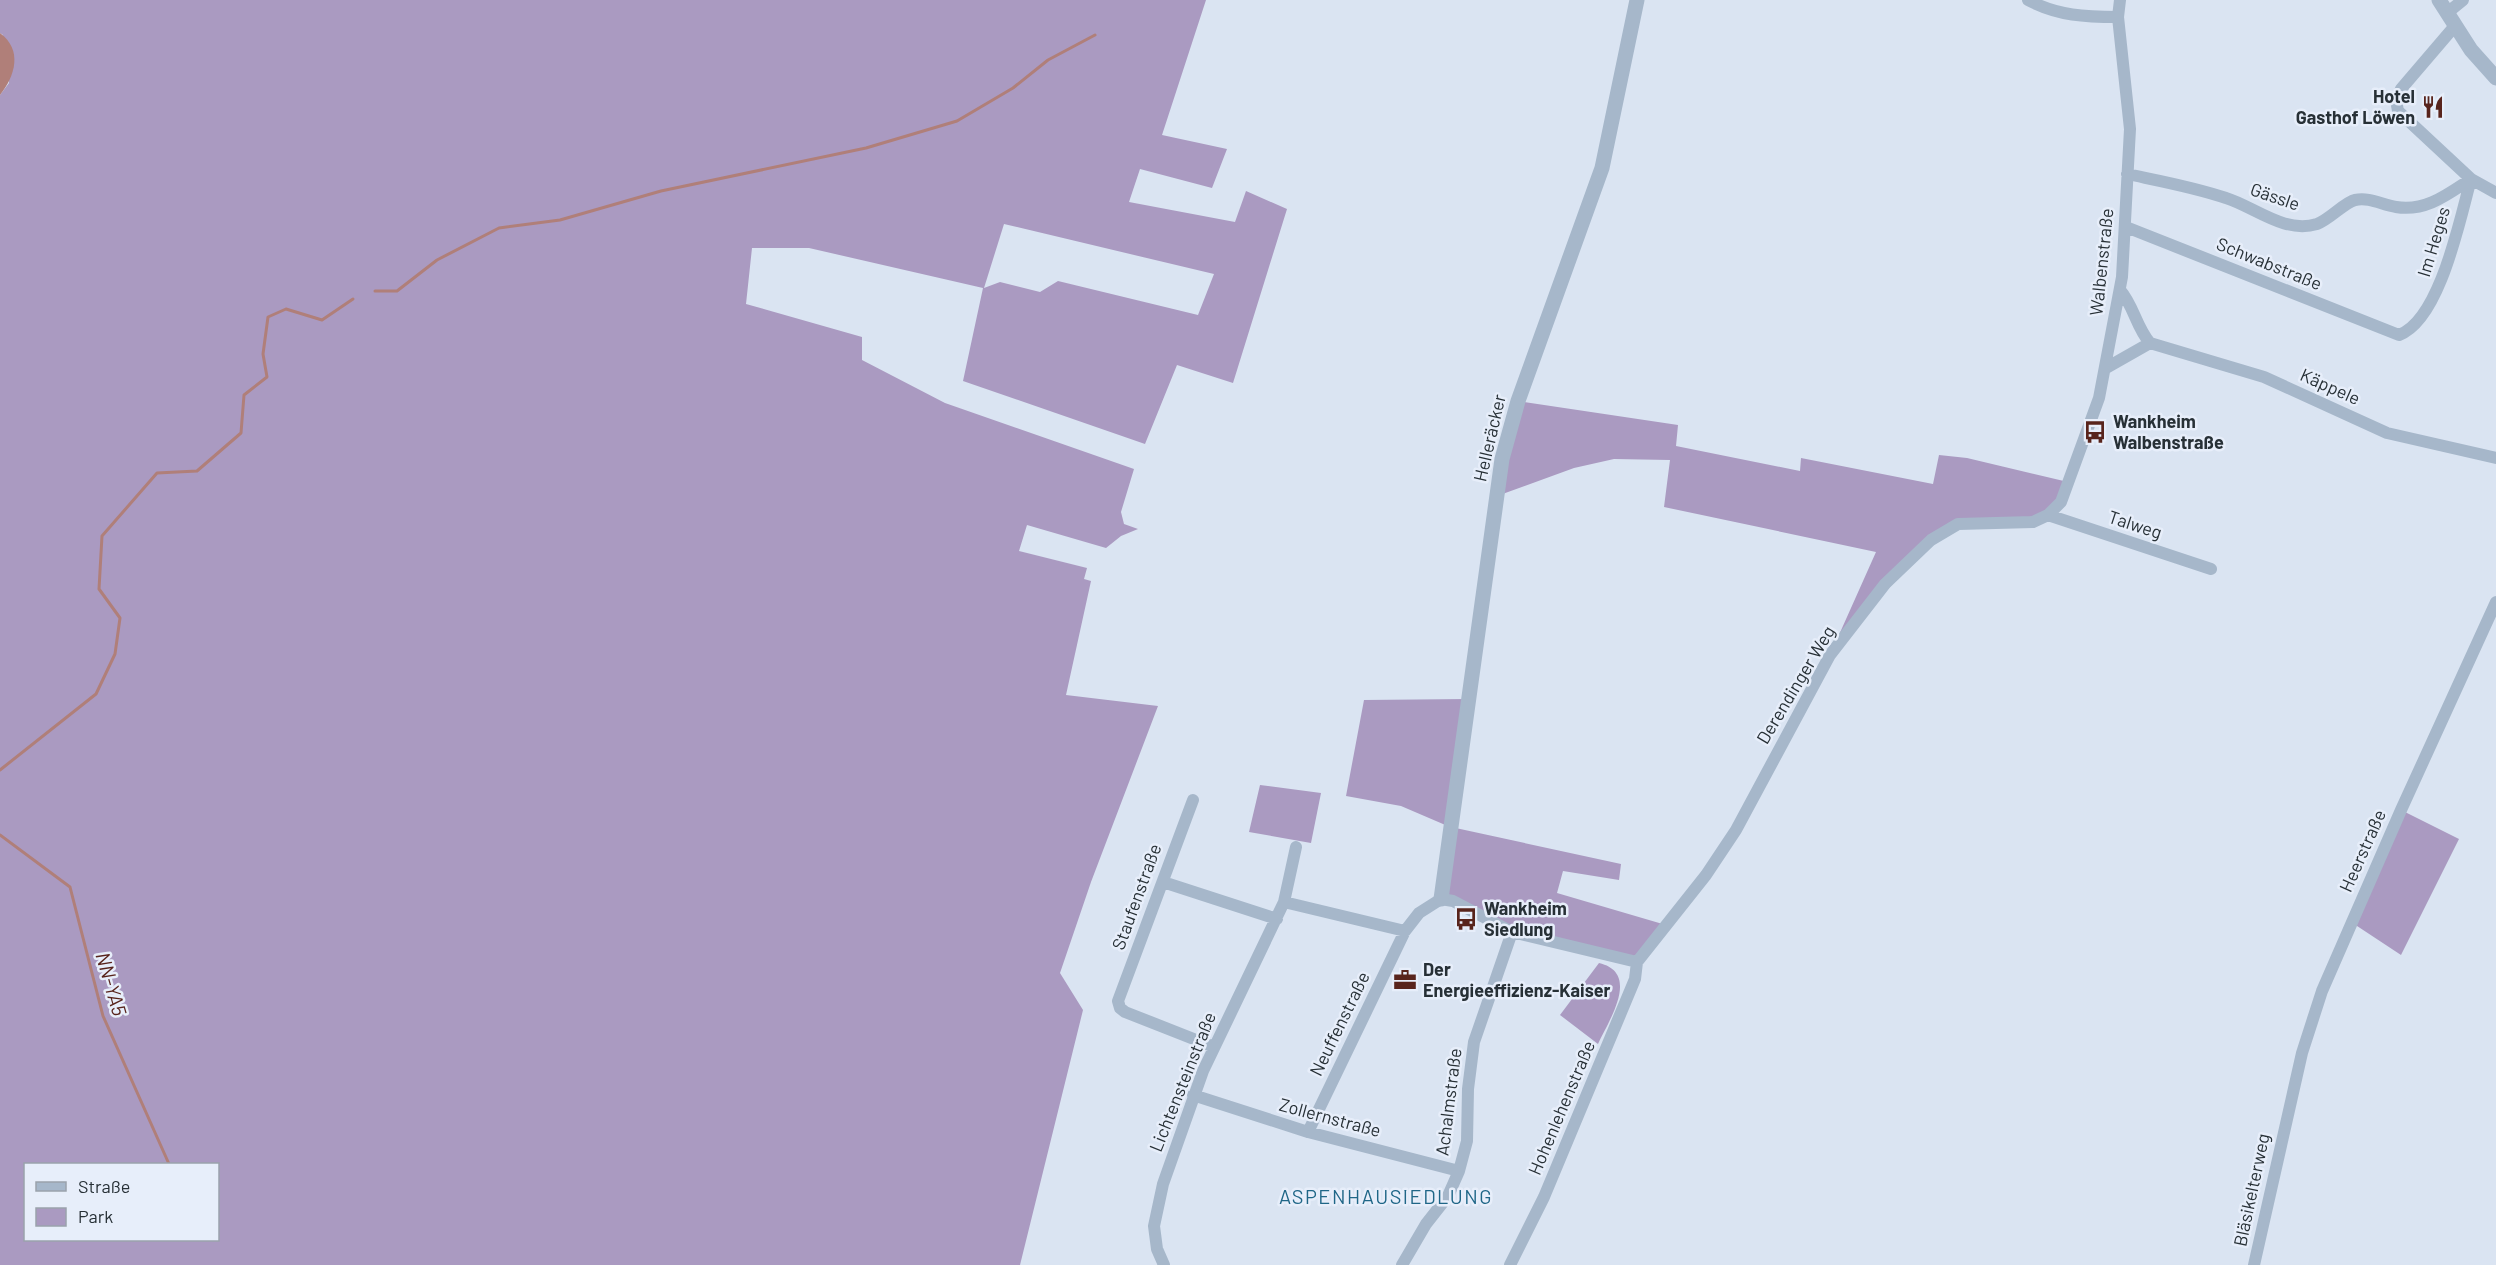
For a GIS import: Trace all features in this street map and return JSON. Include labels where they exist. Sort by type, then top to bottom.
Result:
[{"type":"street","name":"Helleräcker","points":[[1441,899],[1502,459],[1518,401],[1602,168],[1637,0]]},
{"type":"street","points":[[2028,0],[2060,14],[2118,17]]},
{"type":"street","name":"Walbenstraße","points":[[2048,515],[2061,502],[2096,407],[2106,368],[2120,290],[2126,227],[2130,129],[2118,17],[2120,0]]},
{"type":"street","points":[[2463,0],[2447,13],[2396,100],[2398,111],[2471,179],[2496,193]]},
{"type":"street","points":[[2447,13],[2496,78]]},
{"type":"street","name":"Gässle","points":[[2127,174],[2227,198],[2295,226],[2317,224],[2353,200],[2367,200],[2397,207],[2419,207],[2436,202],[2471,179]]},
{"type":"street","name":"Im Heges","points":[[2399,335],[2409,331],[2439,288],[2471,179]]},
{"type":"street","name":"Schwabstraße","points":[[2126,227],[2399,335]]},
{"type":"street","points":[[2106,368],[2150,343],[2140,331],[2129,300],[2120,290]]},
{"type":"street","name":"Käppele","points":[[2150,343],[2264,377],[2387,433],[2496,458]]},
{"type":"street","name":"Talweg","points":[[2048,515],[2211,569]]},
{"type":"street","name":"Derendinger Weg","points":[[1637,962],[1706,875],[1736,830],[1830,655],[1885,584],[1931,540],[1959,524],[2033,522],[2048,515]]},
{"type":"street","name":"Heerstraße","points":[[2285,1123],[2302,1053],[2322,990],[2496,602]]},
{"type":"street","name":"Staufenstraße","points":[[1193,800],[1120,995],[1120,1008],[1214,1047]]},
{"type":"street","name":"Lichtensteinstraße","points":[[1164,1265],[1155,1237],[1155,1214],[1193,1095],[1284,902],[1296,847]]},
{"type":"street","points":[[1163,882],[1277,919]]},
{"type":"street","name":"Neuffenstraße","points":[[1308,1132],[1405,932],[1419,913],[1441,899]]},
{"type":"street","points":[[1441,899],[1453,901],[1512,932],[1637,962]]},
{"type":"street","points":[[1284,902],[1405,932]]},
{"type":"street","name":"Achalmstraße","points":[[1402,1265],[1426,1224],[1448,1196],[1459,1171],[1467,1141],[1468,1089],[1474,1042],[1512,932]]},
{"type":"street","name":"Hohenlehenstraße","points":[[1510,1265],[1527,1235],[1571,1134],[1635,979],[1637,962]]},
{"type":"street","name":"Zollernstraße","points":[[1193,1095],[1308,1132],[1459,1171]]},
{"type":"street","name":"Bläsikelterweg","points":[[2254,1265],[2285,1123]]},
{"type":"green space","points":[[0,0],[1206,0],[1162,135],[1227,149],[1212,188],[1140,169],[1129,202],[1235,222],[1246,191],[1287,209],[1233,383],[1177,365],[1145,444],[963,381],[983,288],[809,248],[752,248],[746,304],[862,337],[862,360],[945,403],[1134,469],[1121,512],[1124,524],[1138,529],[1121,536],[1106,548],[1027,525],[1019,551],[1087,568],[1084,579],[1091,581],[1066,695],[1158,706],[1091,882],[1060,973],[1083,1010],[1020,1265],[0,1265],[0,95],[9,83],[3,35],[0,33]],"holes":[[[1004,224],[1214,274],[1198,315],[1058,281],[1040,292],[1000,282],[984,288]]]},
{"type":"green space","points":[[1518,401],[1678,425],[1676,446],[1800,471],[1801,458],[1933,484],[1939,455],[1967,458],[2068,482],[2048,515],[1959,524],[1931,540],[1830,655],[1876,552],[1664,507],[1670,460],[1614,459],[1574,468],[1497,496]]},
{"type":"green space","points":[[1468,699],[1451,827],[1621,864],[1619,880],[1563,871],[1557,893],[1666,925],[1637,962],[1512,932],[1441,899],[1450,827],[1401,806],[1346,796],[1364,700]]},
{"type":"green space","points":[[1260,785],[1321,793],[1311,843],[1249,832]]},
{"type":"green space","points":[[2401,810],[2459,839],[2401,955],[2351,922]]},
{"type":"green space","points":[[1599,963],[1611,968],[1618,976],[1620,987],[1614,1010],[1598,1044],[1560,1015]]},
{"type":"shaded area","points":[[0,33],[12,47],[14,63],[10,80],[0,95]]},
{"type":"waterway","points":[[375,291],[397,291],[437,260],[499,228],[560,220],[661,191],[866,148],[957,121],[1013,88],[1048,60],[1095,35]]},
{"type":"waterway","points":[[0,770],[96,694],[115,654],[120,618],[99,589],[102,536],[157,473],[197,471],[241,433],[244,395],[267,377],[263,354],[268,317],[286,309],[322,320],[353,299]]},
{"type":"waterway","name":"NN-YA5","points":[[0,835],[70,887],[103,1016],[169,1163]]},
{"type":"place","name":"Hotel Gasthof Löwen","points":[[2433,107]]},
{"type":"place","name":"Wankheim Walbenstraße","points":[[2095,432]]},
{"type":"place","name":"Wankheim Siedlung","points":[[1466,919]]},
{"type":"place","name":"Der Energieeffizienz-Kaiser","points":[[1405,980]]},
{"type":"district","name":"ASPENHAUSIEDLUNG","points":[[1386,1197]]}]
